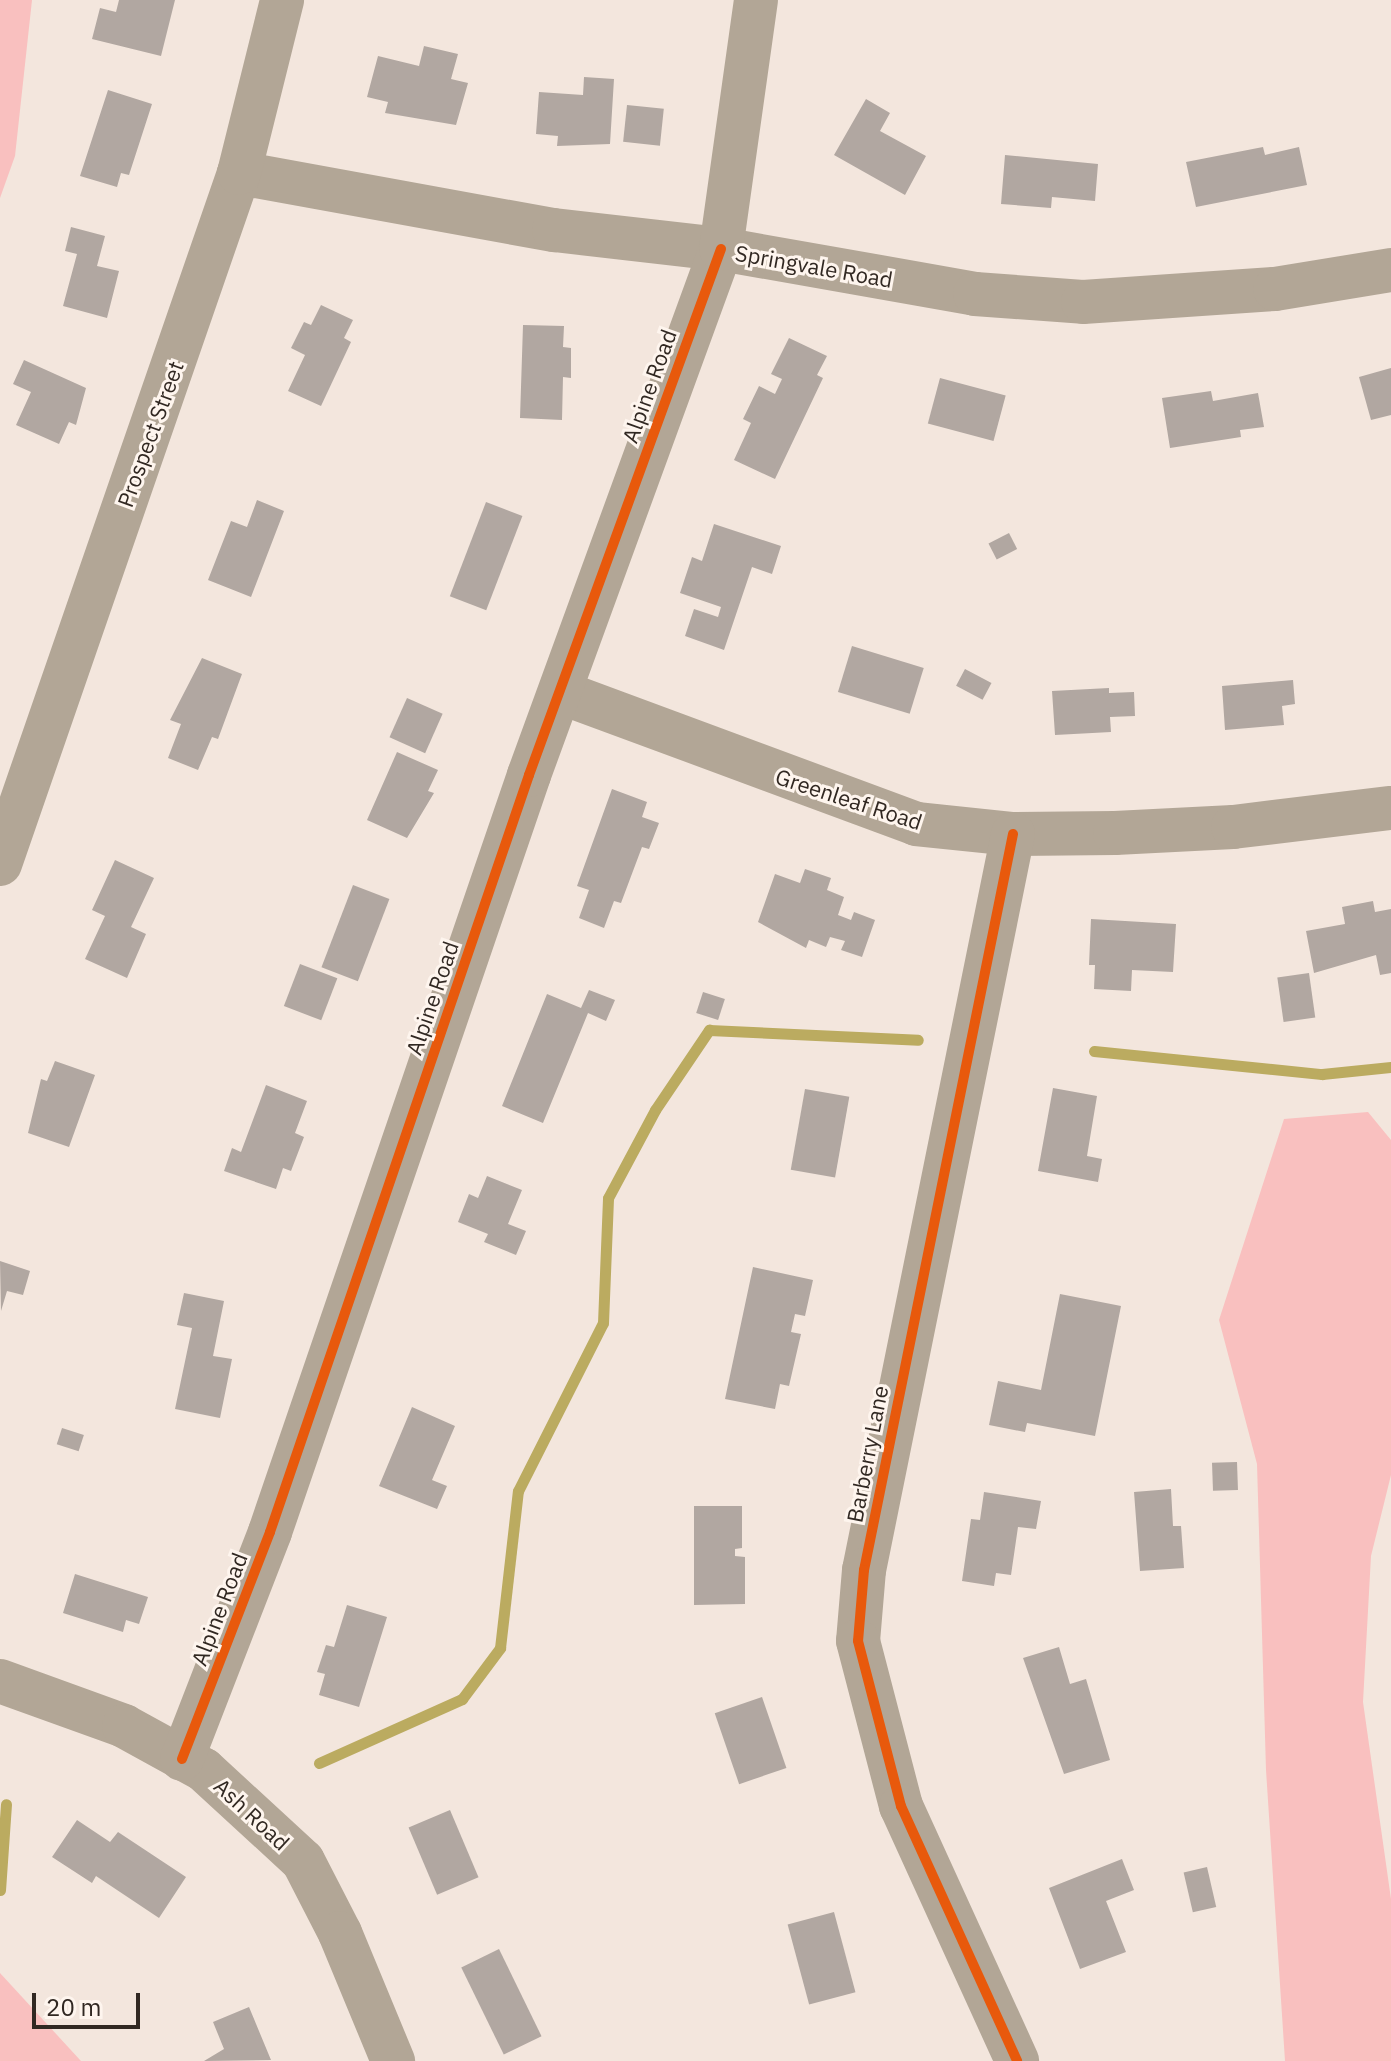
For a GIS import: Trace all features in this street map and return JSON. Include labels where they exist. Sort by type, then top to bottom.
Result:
[{"type":"street","name":"Prospect Street","points":[[0,864],[239,173],[282,0]]},
{"type":"street","name":"Alpine Road","points":[[182,1759],[270,1532],[560,692],[721,249],[756,0]]},
{"type":"street","name":"Springvale Road","points":[[239,173],[554,230],[721,249],[975,294],[1083,302],[1275,289],[1391,270]]},
{"type":"street","name":"Greenleaf Road","points":[[560,692],[916,824],[1013,834],[1233,827],[1391,808]]},
{"type":"street","name":"Barberry Lane","points":[[1013,834],[864,1570],[858,1641],[901,1806],[1017,2061]]},
{"type":"street","name":"Ash Road","points":[[0,1681],[124,1726],[204,1770],[303,1861],[340,1933],[393,2061]]},
{"type":"shaded area","points":[[0,0],[32,0],[15,156],[0,198]]},
{"type":"shaded area","points":[[1368,1112],[1391,1140],[1391,1475],[1371,1556],[1363,1702],[1391,1899],[1391,2061],[1285,2061],[1266,1770],[1257,1464],[1219,1320],[1284,1119]]},
{"type":"shaded area","points":[[0,1973],[81,2061],[0,2061]]},
{"type":"building","points":[[119,0],[175,0],[161,56],[92,39],[100,8],[116,12]]},
{"type":"building","points":[[424,46],[458,54],[451,79],[468,83],[456,125],[385,113],[388,102],[367,97],[378,56],[419,66]]},
{"type":"building","points":[[584,77],[614,79],[610,144],[557,146],[558,136],[536,134],[539,92],[583,95]]},
{"type":"building","points":[[108,90],[152,104],[129,175],[121,173],[117,187],[80,176]]},
{"type":"building","points":[[866,99],[890,113],[880,131],[926,156],[905,195],[834,155]]},
{"type":"building","points":[[627,105],[664,109],[660,146],[623,142]]},
{"type":"building","points":[[1263,147],[1265,155],[1299,147],[1307,185],[1196,207],[1186,162]]},
{"type":"building","points":[[1005,155],[1098,164],[1095,201],[1052,197],[1051,208],[1001,204]]},
{"type":"building","points":[[71,227],[105,236],[97,266],[119,271],[107,318],[63,306],[77,254],[65,251]]},
{"type":"building","points":[[321,305],[353,320],[344,338],[351,342],[321,406],[288,391],[305,355],[291,348],[304,322],[311,325]]},
{"type":"building","points":[[523,325],[564,326],[563,347],[571,348],[571,378],[563,377],[562,420],[520,418]]},
{"type":"building","points":[[789,338],[827,356],[817,375],[823,378],[775,479],[734,460],[751,423],[743,419],[759,386],[775,394],[782,379],[771,374]]},
{"type":"building","points":[[24,360],[86,388],[76,425],[69,422],[59,444],[16,425],[31,392],[13,384]]},
{"type":"building","points":[[1391,368],[1391,415],[1371,420],[1359,377]]},
{"type":"building","points":[[940,378],[1006,396],[994,441],[928,423]]},
{"type":"building","points":[[1211,391],[1213,401],[1258,393],[1264,427],[1240,430],[1241,437],[1170,448],[1162,398]]},
{"type":"building","points":[[257,500],[284,511],[251,597],[208,580],[231,521],[247,527]]},
{"type":"building","points":[[486,502],[522,516],[486,610],[450,596]]},
{"type":"building","points":[[714,524],[781,546],[772,574],[752,567],[724,650],[685,636],[694,609],[718,617],[721,607],[680,593],[692,557],[702,561]]},
{"type":"building","points":[[1009,533],[1017,549],[997,559],[989,543]]},
{"type":"building","points":[[852,646],[924,668],[910,714],[838,692]]},
{"type":"building","points":[[202,658],[242,674],[218,739],[212,737],[198,770],[168,758],[181,724],[170,720]]},
{"type":"building","points":[[965,669],[991,683],[983,700],[956,686]]},
{"type":"building","points":[[1293,680],[1295,704],[1282,706],[1284,725],[1225,730],[1222,686]]},
{"type":"building","points":[[1109,688],[1109,693],[1134,692],[1135,716],[1110,717],[1111,732],[1055,735],[1052,691]]},
{"type":"building","points":[[407,698],[443,714],[425,753],[390,737]]},
{"type":"building","points":[[397,752],[438,770],[428,791],[434,793],[407,838],[367,820]]},
{"type":"building","points":[[612,789],[647,802],[642,817],[659,823],[649,849],[642,847],[621,903],[614,901],[604,928],[579,918],[589,890],[577,886]]},
{"type":"building","points":[[115,860],[154,878],[131,927],[146,934],[127,978],[85,959],[105,916],[92,910]]},
{"type":"building","points":[[805,869],[831,878],[827,890],[844,897],[838,915],[851,920],[854,912],[875,920],[862,957],[841,950],[845,941],[830,937],[826,947],[809,940],[806,948],[758,922],[775,874],[800,883]]},
{"type":"building","points":[[353,885],[389,899],[358,981],[321,967]]},
{"type":"building","points":[[1373,901],[1375,912],[1391,909],[1391,973],[1380,975],[1376,955],[1314,973],[1306,931],[1345,924],[1342,907]]},
{"type":"building","points":[[1091,919],[1176,924],[1173,972],[1132,970],[1131,991],[1094,989],[1095,965],[1089,965]]},
{"type":"building","points":[[300,964],[337,978],[321,1020],[284,1006]]},
{"type":"building","points":[[1309,973],[1315,1018],[1284,1022],[1277,977]]},
{"type":"building","points":[[589,990],[615,1000],[606,1021],[588,1013],[543,1123],[502,1106],[547,994],[581,1008]]},
{"type":"building","points":[[703,992],[725,999],[718,1020],[696,1013]]},
{"type":"building","points":[[55,1061],[95,1075],[69,1147],[28,1133],[41,1079],[47,1081]]},
{"type":"building","points":[[266,1085],[307,1101],[295,1133],[304,1137],[291,1171],[283,1168],[276,1189],[224,1171],[232,1148],[241,1152]]},
{"type":"building","points":[[1053,1088],[1097,1096],[1087,1156],[1102,1159],[1098,1182],[1038,1171]]},
{"type":"building","points":[[805,1089],[849,1097],[835,1178],[791,1170]]},
{"type":"building","points":[[487,1176],[522,1190],[508,1224],[526,1231],[516,1255],[484,1242],[488,1234],[458,1222],[469,1194],[478,1198]]},
{"type":"building","points":[[0,1261],[30,1271],[23,1295],[7,1291],[1,1311]]},
{"type":"building","points":[[753,1267],[813,1280],[805,1316],[795,1314],[791,1332],[801,1334],[789,1386],[780,1384],[775,1409],[725,1399]]},
{"type":"building","points":[[184,1293],[224,1301],[213,1356],[232,1359],[220,1418],[175,1409],[192,1328],[177,1325]]},
{"type":"building","points":[[1060,1294],[1121,1306],[1095,1436],[1027,1423],[1025,1432],[989,1425],[998,1381],[1041,1390]]},
{"type":"building","points":[[412,1407],[455,1426],[432,1480],[447,1486],[437,1509],[379,1486]]},
{"type":"building","points":[[62,1428],[84,1435],[79,1451],[57,1444]]},
{"type":"building","points":[[1237,1462],[1238,1490],[1213,1491],[1212,1463]]},
{"type":"building","points":[[1171,1489],[1173,1526],[1181,1526],[1184,1568],[1140,1571],[1134,1492]]},
{"type":"building","points":[[984,1492],[1041,1501],[1036,1529],[1018,1527],[1011,1575],[996,1573],[994,1586],[962,1581],[971,1519],[980,1520]]},
{"type":"building","points":[[694,1506],[742,1506],[742,1548],[735,1549],[735,1556],[745,1557],[745,1604],[694,1605]]},
{"type":"building","points":[[75,1574],[148,1597],[139,1624],[126,1620],[123,1632],[63,1613]]},
{"type":"building","points":[[347,1605],[387,1617],[359,1707],[319,1695],[325,1674],[317,1672],[326,1645],[334,1647]]},
{"type":"building","points":[[1059,1647],[1070,1684],[1086,1679],[1110,1760],[1064,1774],[1023,1658]]},
{"type":"building","points":[[762,1697],[786,1768],[739,1784],[715,1713]]},
{"type":"building","points":[[450,1810],[479,1877],[437,1895],[409,1828]]},
{"type":"building","points":[[77,1820],[110,1842],[118,1832],[186,1877],[159,1918],[96,1876],[92,1883],[52,1857]]},
{"type":"building","points":[[1122,1859],[1134,1890],[1106,1901],[1126,1952],[1080,1969],[1049,1888]]},
{"type":"building","points":[[1207,1867],[1216,1907],[1193,1912],[1184,1872]]},
{"type":"building","points":[[834,1912],[855,1992],[809,2005],[788,1924]]},
{"type":"building","points":[[499,1949],[542,2036],[504,2055],[461,1967]]},
{"type":"building","points":[[249,2007],[271,2060],[204,2061],[224,2049],[213,2022]]},
{"type":"waterway","points":[[319,1763],[462,1699],[500,1648],[518,1491],[603,1323],[608,1198],[655,1110],[709,1030],[918,1040]]},
{"type":"waterway","points":[[1094,1051],[1322,1074],[1391,1067]]},
{"type":"waterway","points":[[0,1890],[6,1804]]},
{"type":"cycle path","points":[[182,1759],[270,1532],[529,775],[721,249]]},
{"type":"cycle path","points":[[1013,834],[864,1570],[858,1641],[901,1806],[1017,2061]]}]
